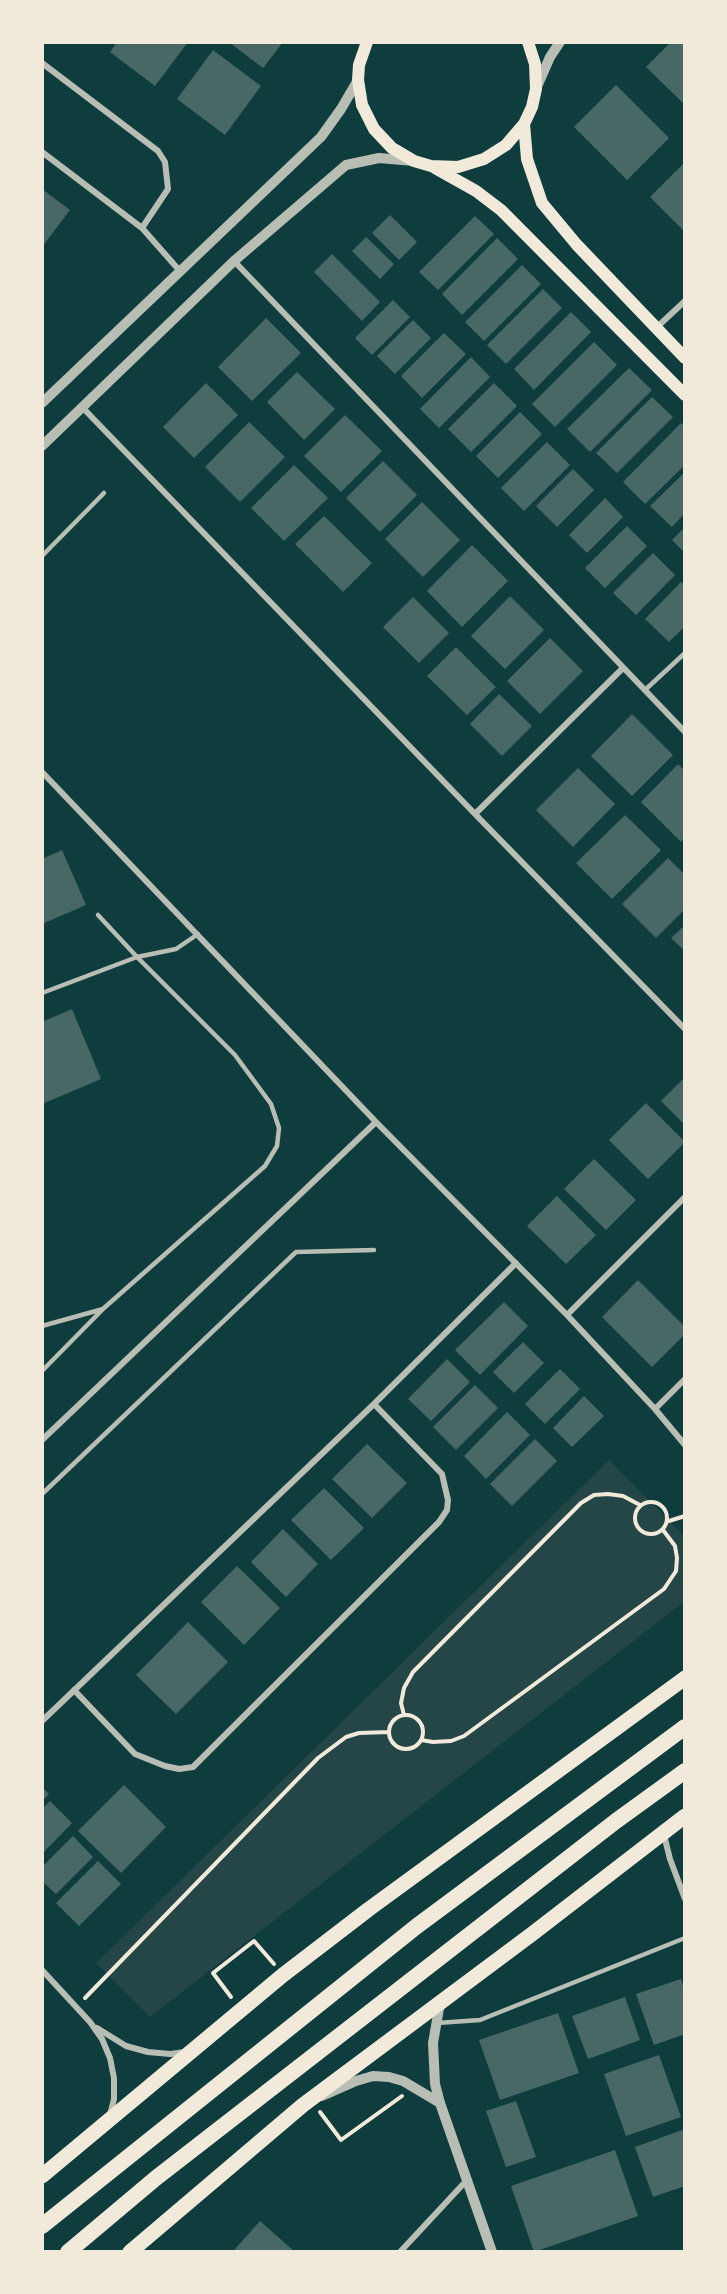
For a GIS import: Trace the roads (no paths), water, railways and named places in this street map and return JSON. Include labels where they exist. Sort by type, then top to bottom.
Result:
[{"type":"highway","points":[[42,2226],[417,1926],[685,1727]]},
{"type":"highway","points":[[68,2252],[156,2178],[616,1821],[685,1771]]},
{"type":"main road","points":[[431,166],[458,166],[484,159],[506,145],[524,124],[532,107],[536,89],[535,64],[528,42]]},
{"type":"main road","points":[[363,45],[358,80],[362,105],[374,129],[392,148],[476,191],[501,210],[685,395]]},
{"type":"main road","points":[[524,124],[527,159],[542,203],[577,245],[685,358]]},
{"type":"main road","points":[[42,2176],[283,1975],[369,1909],[685,1678]]},
{"type":"main road","points":[[130,2252],[303,2105],[685,1816]]},
{"type":"street","points":[[536,89],[550,57],[560,42]]},
{"type":"street","points":[[42,63],[158,151],[165,162],[168,189],[142,228]]},
{"type":"street","points":[[42,403],[321,137],[358,80]]},
{"type":"street","points":[[42,152],[142,228],[179,270]]},
{"type":"street","points":[[42,446],[234,261],[346,165],[379,158],[414,161]]},
{"type":"street","points":[[234,261],[685,732]]},
{"type":"street","points":[[656,329],[685,301]]},
{"type":"street","points":[[82,407],[685,1029]]},
{"type":"street","points":[[475,814],[623,668]]},
{"type":"street","points":[[42,772],[376,1122],[567,1315],[655,1409],[685,1445]]},
{"type":"street","points":[[42,1440],[376,1122]]},
{"type":"street","points":[[567,1315],[685,1197]]},
{"type":"street","points":[[42,1721],[374,1404],[516,1263]]},
{"type":"street","points":[[655,1409],[685,1379]]},
{"type":"street","points":[[74,1690],[135,1754],[165,1766],[179,1769],[194,1767],[439,1522],[447,1510],[448,1500],[442,1474],[374,1404]]},
{"type":"street","points":[[663,1832],[685,1899]]},
{"type":"street","points":[[42,1970],[90,2022],[107,2036],[126,2046],[148,2052],[170,2054],[192,2051]]},
{"type":"street","points":[[440,2003],[435,2023],[433,2064],[440,2103],[492,2252]]},
{"type":"street","points":[[90,2022],[102,2039],[110,2058],[114,2078],[114,2099],[109,2120]]},
{"type":"street","points":[[303,2105],[356,2081],[373,2076],[403,2081],[440,2103]]},
{"type":"street","points":[[400,2252],[467,2180]]},
{"type":"lane","points":[[42,556],[104,493]]},
{"type":"lane","points":[[645,690],[685,653]]},
{"type":"lane","points":[[42,1371],[104,1308],[265,1166],[277,1146],[279,1128],[271,1104],[235,1054],[98,915]]},
{"type":"lane","points":[[42,993],[137,957],[176,949],[198,933]]},
{"type":"lane","points":[[42,1494],[296,1252],[374,1250]]},
{"type":"lane","points":[[42,1326],[104,1308]]},
{"type":"lane","points":[[435,2023],[480,2020],[685,1938]]}]
